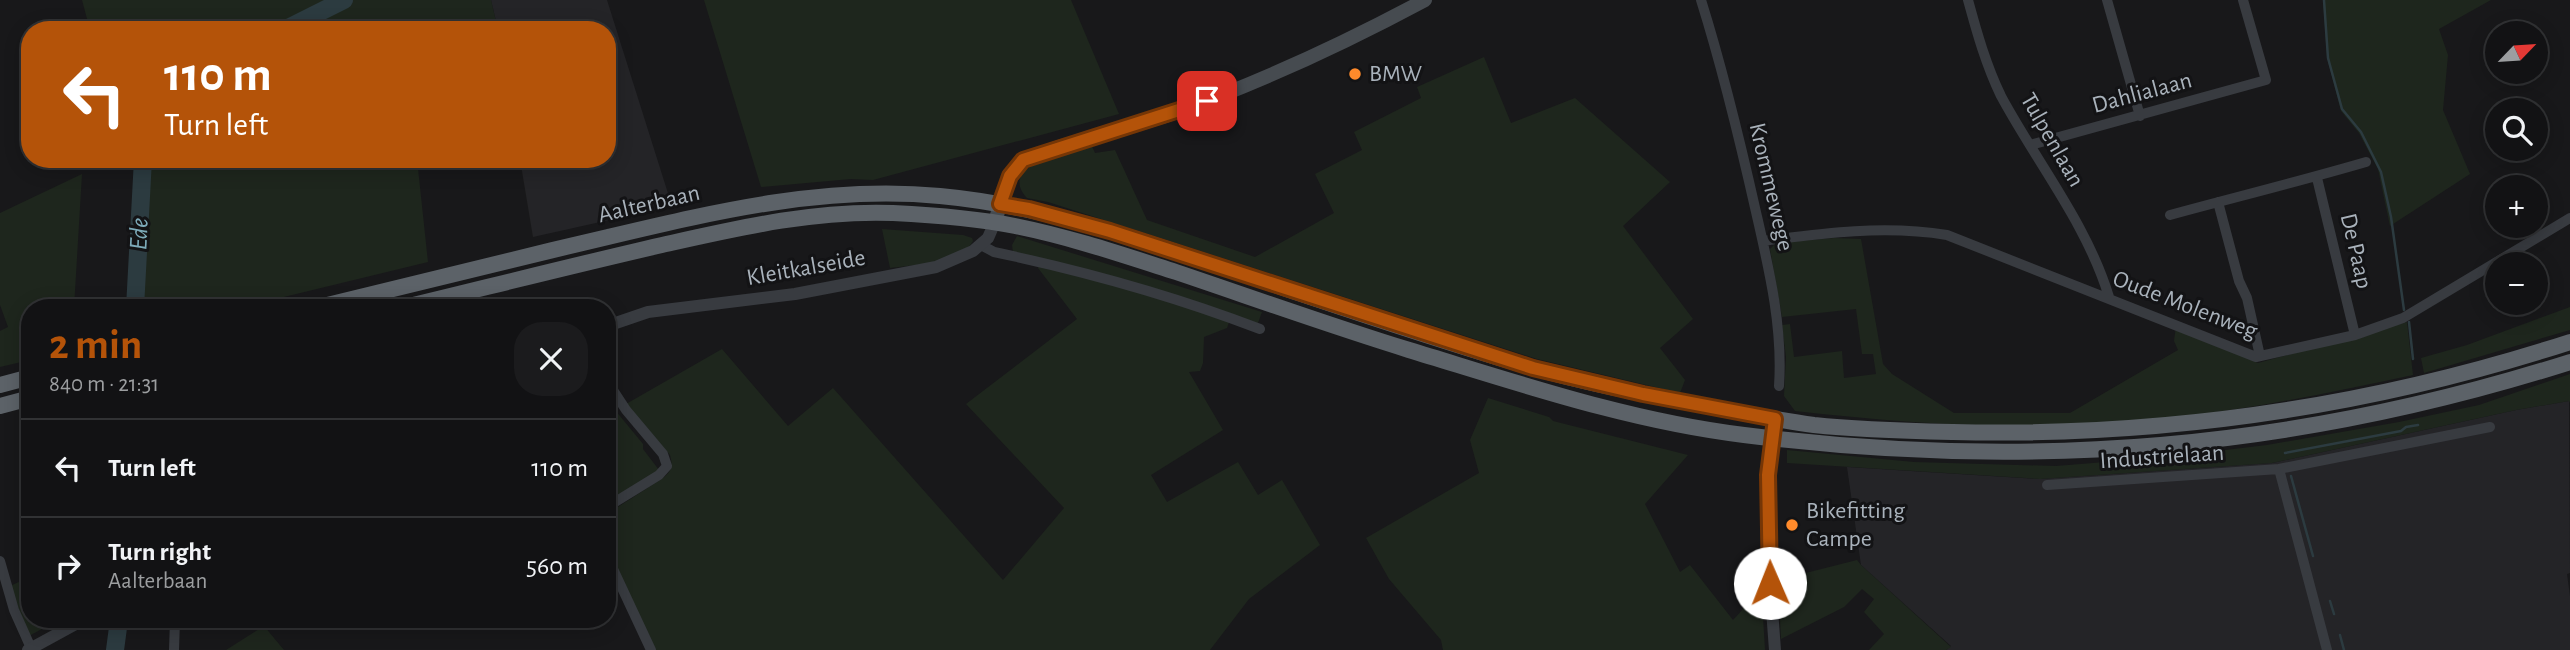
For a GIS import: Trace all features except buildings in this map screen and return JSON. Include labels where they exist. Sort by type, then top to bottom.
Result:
[{"type":"highway","name":"Aalterbaan","points":[[353,299],[661,225],[790,199],[895,193],[940,196],[1029,209],[1122,235],[1533,368],[1643,394],[1775,419],[1891,430],[2084,432],[2174,426],[2256,416],[2353,399],[2465,374],[2570,342]]},
{"type":"highway","name":"Aalterbaan","points":[[438,299],[782,220],[849,213],[892,213],[995,222],[1104,250],[1401,347],[1578,401],[1743,435],[1865,447],[1960,452],[2074,452],[2177,445],[2258,435],[2356,418],[2472,392],[2570,362]]},
{"type":"highway","points":[[0,384],[21,379]]},
{"type":"highway","points":[[0,405],[21,400]]},
{"type":"main road","points":[[995,222],[1010,176],[1023,160],[1226,94],[1327,50],[1425,0]]},
{"type":"street","name":"Krommewege","points":[[1701,0],[1738,130],[1763,241],[1777,314],[1781,356],[1779,386]]},
{"type":"street","name":"Tulpenlaan","points":[[1968,0],[1985,60],[2001,94],[2099,264],[2109,298]]},
{"type":"street","points":[[2107,0],[2140,116]]},
{"type":"street","name":"Dahlialaan","points":[[2030,145],[2266,80],[2243,0]]},
{"type":"street","points":[[2170,215],[2246,196],[2267,187],[2316,178],[2366,162]]},
{"type":"street","name":"De Paap","points":[[2316,178],[2355,335]]},
{"type":"street","points":[[2218,202],[2239,281],[2247,298],[2260,356]]},
{"type":"street","name":"Oude Molenweg","points":[[1763,241],[1842,231],[1929,232],[1964,241],[2198,332],[2248,355],[2260,356],[2355,335],[2403,318],[2570,218]]},
{"type":"street","points":[[995,222],[988,238],[981,245],[994,252],[1143,290],[1260,329]]},
{"type":"street","name":"Kleitkalseide","points":[[616,322],[637,314],[659,310],[785,296],[936,267],[960,258],[981,245]]},
{"type":"street","points":[[616,395],[663,454],[667,466],[659,475],[616,501]]},
{"type":"street","points":[[1775,419],[1768,489],[1775,650]]},
{"type":"street","name":"Industrielaan","points":[[2047,485],[2279,470],[2490,427]]},
{"type":"street","points":[[2279,470],[2327,650]]},
{"type":"street","points":[[0,561],[29,649],[68,628]]},
{"type":"street","points":[[616,575],[651,650]]},
{"type":"street","points":[[174,650],[175,628]]},
{"type":"shaded area","points":[[82,0],[491,0],[496,21],[88,21]]},
{"type":"shaded area","points":[[491,0],[607,0],[614,21],[496,21]]},
{"type":"shaded area","points":[[704,0],[1071,0],[1119,114],[873,180],[851,179],[761,187]]},
{"type":"shaded area","points":[[2323,0],[2491,0],[2439,29],[2448,55],[2443,110],[2470,174],[2390,226],[2378,169],[2359,133],[2341,111],[2327,58]]},
{"type":"shaded area","points":[[616,29],[672,206],[533,237],[522,168],[616,168]]},
{"type":"shaded area","points":[[1484,57],[1511,123],[1575,98],[1670,182],[1623,226],[1693,319],[1660,348],[1685,380],[1680,393],[1537,359],[1048,202],[1027,198],[1020,186],[1021,176],[1028,168],[1054,155],[1091,144],[1095,153],[1115,150],[1147,220],[1255,257],[1334,213],[1315,174],[1362,150],[1354,132],[1421,98],[1417,87]]},
{"type":"shaded area","points":[[139,168],[418,168],[428,262],[276,299],[132,299]]},
{"type":"shaded area","points":[[82,174],[75,299],[21,299],[21,362],[0,367],[0,331],[8,327],[0,305],[0,213]]},
{"type":"shaded area","points":[[882,229],[963,235],[973,241],[967,249],[947,259],[890,268]]},
{"type":"shaded area","points":[[1017,236],[1262,312],[1258,323],[1231,316],[1227,328],[1204,337],[1200,371],[1189,372],[1223,430],[1151,475],[1167,502],[1238,462],[1258,495],[1282,480],[1320,545],[1249,599],[1210,650],[654,650],[616,568],[616,508],[663,478],[670,471],[671,462],[670,455],[626,404],[722,349],[788,426],[833,388],[1003,580],[1064,508],[966,404],[1077,319],[1038,268],[1040,258],[1013,252],[1012,245]]},
{"type":"shaded area","points":[[1835,238],[1861,239],[1883,364],[1892,374],[1954,413],[2070,413],[2178,350],[2174,341],[2176,326],[2258,363],[2407,322],[2413,375],[2292,400],[2211,413],[2087,425],[1941,424],[1795,411],[1784,396],[1786,357],[1782,325],[1790,324],[1794,357],[1842,351],[1844,378],[1876,374],[1873,354],[1862,354],[1856,309],[1782,317],[1770,249],[1776,243]]},
{"type":"shaded area","points":[[2570,307],[2570,330],[2424,373],[2421,358],[2467,345]]},
{"type":"shaded area","points":[[2570,374],[2570,403],[2569,401],[2516,410],[2272,463],[2040,479],[1787,463],[1787,450],[1914,462],[2056,466],[2167,457],[2267,445],[2399,422],[2479,405]]},
{"type":"shaded area","points":[[1488,398],[1549,417],[1553,421],[1688,455],[1645,504],[1680,572],[1690,565],[1733,620],[1748,602],[1753,589],[1755,566],[1760,566],[1765,650],[1443,650],[1441,640],[1389,579],[1366,538],[1479,473],[1470,440]]},
{"type":"shaded area","points":[[2569,401],[2570,573],[2567,574],[2570,596],[2570,650],[1946,650],[1951,646],[1861,565],[1847,467],[2040,479],[2272,463]]},
{"type":"shaded area","points":[[616,411],[643,444],[643,449],[659,470],[616,498]]},
{"type":"shaded area","points":[[1857,560],[1951,647],[1946,650],[1869,650],[1884,634],[1864,612],[1874,599],[1862,589],[1844,607],[1781,639],[1778,580]]},
{"type":"shaded area","points":[[21,581],[21,615],[10,586]]},
{"type":"shaded area","points":[[26,628],[44,628],[29,636]]},
{"type":"shaded area","points":[[261,628],[266,628],[284,650],[226,650]]},
{"type":"waterway","name":"Ede","points":[[302,21],[344,0]]},
{"type":"waterway","points":[[2324,0],[2328,58],[2342,109],[2361,132],[2381,172],[2391,217],[2404,310]]},
{"type":"waterway","name":"Ede","points":[[135,299],[143,168]]},
{"type":"waterway","points":[[2409,322],[2413,359]]},
{"type":"waterway","points":[[2285,453],[2401,431],[2406,427],[2418,425]]},
{"type":"waterway","points":[[2291,476],[2313,556]]},
{"type":"waterway","points":[[2330,601],[2334,614]]},
{"type":"waterway","name":"Ede","points":[[115,650],[118,628]]},
{"type":"waterway","points":[[2340,635],[2344,650]]},
{"type":"place","name":"BMW","points":[[1355,74]]},
{"type":"place","name":"Bikefitting Campe","points":[[1792,525]]},
{"type":"route","points":[[1207,101],[1118,132],[1023,160],[1015,167],[1006,183],[1000,204],[1110,231],[1533,368],[1643,394],[1775,419],[1768,475],[1770,583]]}]
